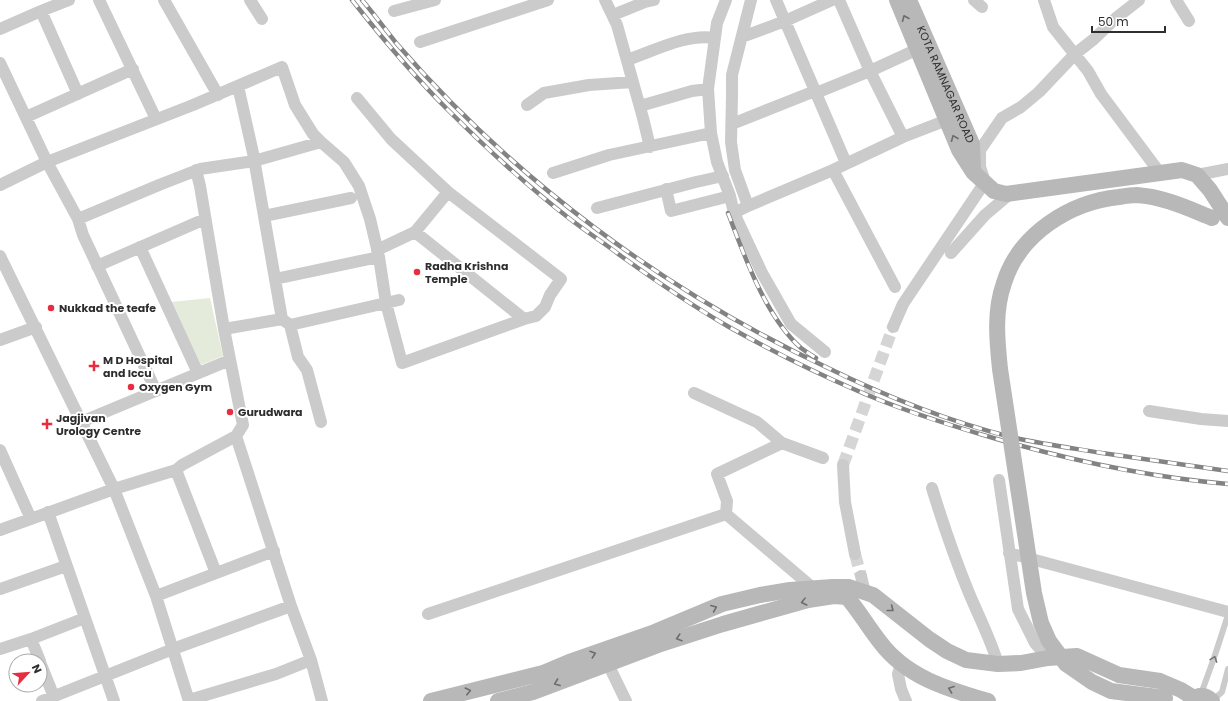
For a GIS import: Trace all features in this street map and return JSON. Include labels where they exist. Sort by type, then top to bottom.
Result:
[{"type":"street","points":[[0,29],[69,0]]},
{"type":"street","points":[[99,0],[156,119]]},
{"type":"street","points":[[164,0],[218,95]]},
{"type":"street","points":[[250,0],[262,20]]},
{"type":"street","points":[[394,11],[435,0]]},
{"type":"street","points":[[420,42],[548,0]]},
{"type":"street","points":[[605,0],[617,25],[634,82],[650,147]]},
{"type":"street","points":[[613,15],[645,2],[654,0]]},
{"type":"street","points":[[726,0],[718,23],[708,89],[711,133],[717,162],[730,196],[734,213],[762,273],[791,324],[825,352]]},
{"type":"street","points":[[748,206],[735,170],[731,142],[732,75],[751,0]]},
{"type":"street","points":[[776,0],[846,163]]},
{"type":"street","points":[[742,37],[785,21],[832,0]]},
{"type":"street","points":[[839,0],[870,71],[903,137]]},
{"type":"street","points":[[897,0],[960,150],[979,177],[994,191],[1006,194],[1182,170],[1197,175],[1228,169]]},
{"type":"street","name":"KOTA RAMNAGAR ROAD","points":[[909,0],[972,144],[979,177]]},
{"type":"street","points":[[1044,0],[1053,27],[1088,70],[1101,94],[1160,173]]},
{"type":"street","points":[[893,327],[903,304],[975,196],[979,177],[980,150],[1002,118],[1021,107],[1039,92],[1123,5],[1139,0]]},
{"type":"street","points":[[1176,0],[1189,21]]},
{"type":"street","points":[[41,11],[78,94]]},
{"type":"street","points":[[627,60],[683,40],[706,36],[716,38]]},
{"type":"street","points":[[732,124],[815,91],[821,91],[918,49]]},
{"type":"street","points":[[0,63],[47,162],[78,220],[83,235],[156,391]]},
{"type":"street","points":[[0,185],[47,162],[218,95],[282,67],[295,105],[313,134],[344,162],[359,186],[370,219],[378,253],[386,303],[402,363],[524,318],[536,316],[544,307],[550,295],[562,279],[448,192],[391,139],[357,98]]},
{"type":"street","points":[[26,117],[133,70]]},
{"type":"street","points":[[527,105],[544,93],[589,85],[634,82]]},
{"type":"street","points":[[238,86],[254,161],[275,278],[286,322],[298,357],[307,370],[321,422]]},
{"type":"street","points":[[640,106],[692,91],[708,89]]},
{"type":"street","points":[[734,213],[833,170],[903,137],[947,120]]},
{"type":"street","points":[[552,173],[609,155],[711,133]]},
{"type":"street","points":[[78,220],[196,170],[254,161],[321,142]]},
{"type":"street","points":[[0,530],[114,489],[176,470],[182,465],[236,436],[243,425],[224,329],[196,170]]},
{"type":"street","points":[[833,170],[894,287]]},
{"type":"street","points":[[1197,175],[1210,190],[1228,218]]},
{"type":"street","points":[[597,208],[666,189],[723,176]]},
{"type":"street","points":[[666,189],[671,210],[730,196]]},
{"type":"street","points":[[275,278],[378,253],[415,232],[448,192]]},
{"type":"street","points":[[951,253],[985,215],[1011,193]]},
{"type":"street","points":[[1197,699],[1165,698],[1111,691],[1092,682],[1066,664],[1049,641],[1041,622],[1034,593],[1000,369],[997,342],[998,308],[1004,282],[1013,262],[1027,243],[1038,232],[1053,221],[1081,205],[1106,198],[1136,195],[1165,200],[1212,218],[1228,226]]},
{"type":"street","points":[[975,196],[977,203],[985,215]]},
{"type":"street","points":[[264,216],[351,198]]},
{"type":"street","points":[[98,266],[205,219]]},
{"type":"street","points":[[415,232],[524,318]]},
{"type":"street","points":[[140,247],[198,373]]},
{"type":"street","points":[[0,256],[114,489],[156,596],[189,701],[276,674],[311,660]]},
{"type":"street","points":[[224,329],[286,322],[399,300]]},
{"type":"street","points":[[0,340],[36,327]]},
{"type":"street","points":[[81,422],[230,360]]},
{"type":"street","points":[[694,393],[757,422],[782,443],[823,458]]},
{"type":"street","points":[[1149,411],[1201,419],[1228,421]]},
{"type":"street","points":[[236,436],[291,606],[311,660],[322,701]]},
{"type":"street","points":[[726,514],[727,501],[718,474],[782,443]]},
{"type":"street","points":[[2,457],[31,519]]},
{"type":"street","points":[[842,465],[845,502],[855,554]]},
{"type":"street","points":[[176,470],[216,573]]},
{"type":"street","points":[[999,480],[1018,609],[1035,643],[1048,658]]},
{"type":"street","points":[[932,488],[943,523],[969,592],[995,653],[998,664]]},
{"type":"street","points":[[48,512],[114,701]]},
{"type":"street","points":[[726,514],[813,588]]},
{"type":"street","points":[[428,614],[726,514]]},
{"type":"street","points":[[156,596],[274,551]]},
{"type":"street","points":[[1009,553],[1228,613]]},
{"type":"street","points":[[0,589],[66,566]]},
{"type":"street","points":[[861,576],[865,592]]},
{"type":"street","points":[[431,701],[543,673],[569,662],[655,632],[722,604],[760,595],[813,588],[848,592],[865,592],[873,595],[929,639],[947,651],[966,660],[998,664],[1021,663],[1048,658],[1077,656],[1119,676],[1160,682],[1181,690],[1197,699]]},
{"type":"street","points":[[498,701],[533,692],[658,645],[723,624],[808,600],[848,592]]},
{"type":"street","points":[[848,592],[880,642],[901,664],[924,679],[988,701]]},
{"type":"street","points":[[42,701],[173,648],[291,606]]},
{"type":"street","points":[[0,649],[31,639],[85,618]]},
{"type":"street","points":[[31,639],[36,653]]},
{"type":"street","points":[[608,664],[626,701]]},
{"type":"street","points":[[901,664],[898,674],[901,689],[906,701]]},
{"type":"street","points":[[48,682],[54,697]]},
{"type":"lane","points":[[1197,699],[1214,658],[1228,613]]},
{"type":"lane","points":[[1197,699],[1222,692],[1228,669]]},
{"type":"green space","points":[[210,298],[223,356],[201,365],[171,302]]},
{"type":"tunnel","points":[[843,465],[893,327]]},
{"type":"tunnel","points":[[855,554],[861,576]]},
{"type":"railway","points":[[352,0],[398,56],[434,96],[522,180],[576,224],[647,275],[745,336],[874,398],[957,427],[1078,460],[1168,477],[1228,484]]},
{"type":"railway","points":[[362,0],[397,44],[443,94],[491,141],[542,186],[595,228],[650,267],[707,303],[766,337],[848,378],[894,398],[987,431],[1056,446],[1228,471]]},
{"type":"railway","points":[[728,213],[757,285],[777,320],[788,335],[801,348],[816,358]]},
{"type":"place","name":"Radha Krishna Temple","points":[[417,272]]},
{"type":"place","name":"Nukkad the teafe","points":[[51,308]]},
{"type":"place","name":"M D Hospital and Iccu","points":[[94,366]]},
{"type":"place","name":"Oxygen Gym","points":[[131,387]]},
{"type":"place","name":"Gurudwara","points":[[230,412]]},
{"type":"place","name":"Jagjivan Urology Centre","points":[[47,424]]}]
